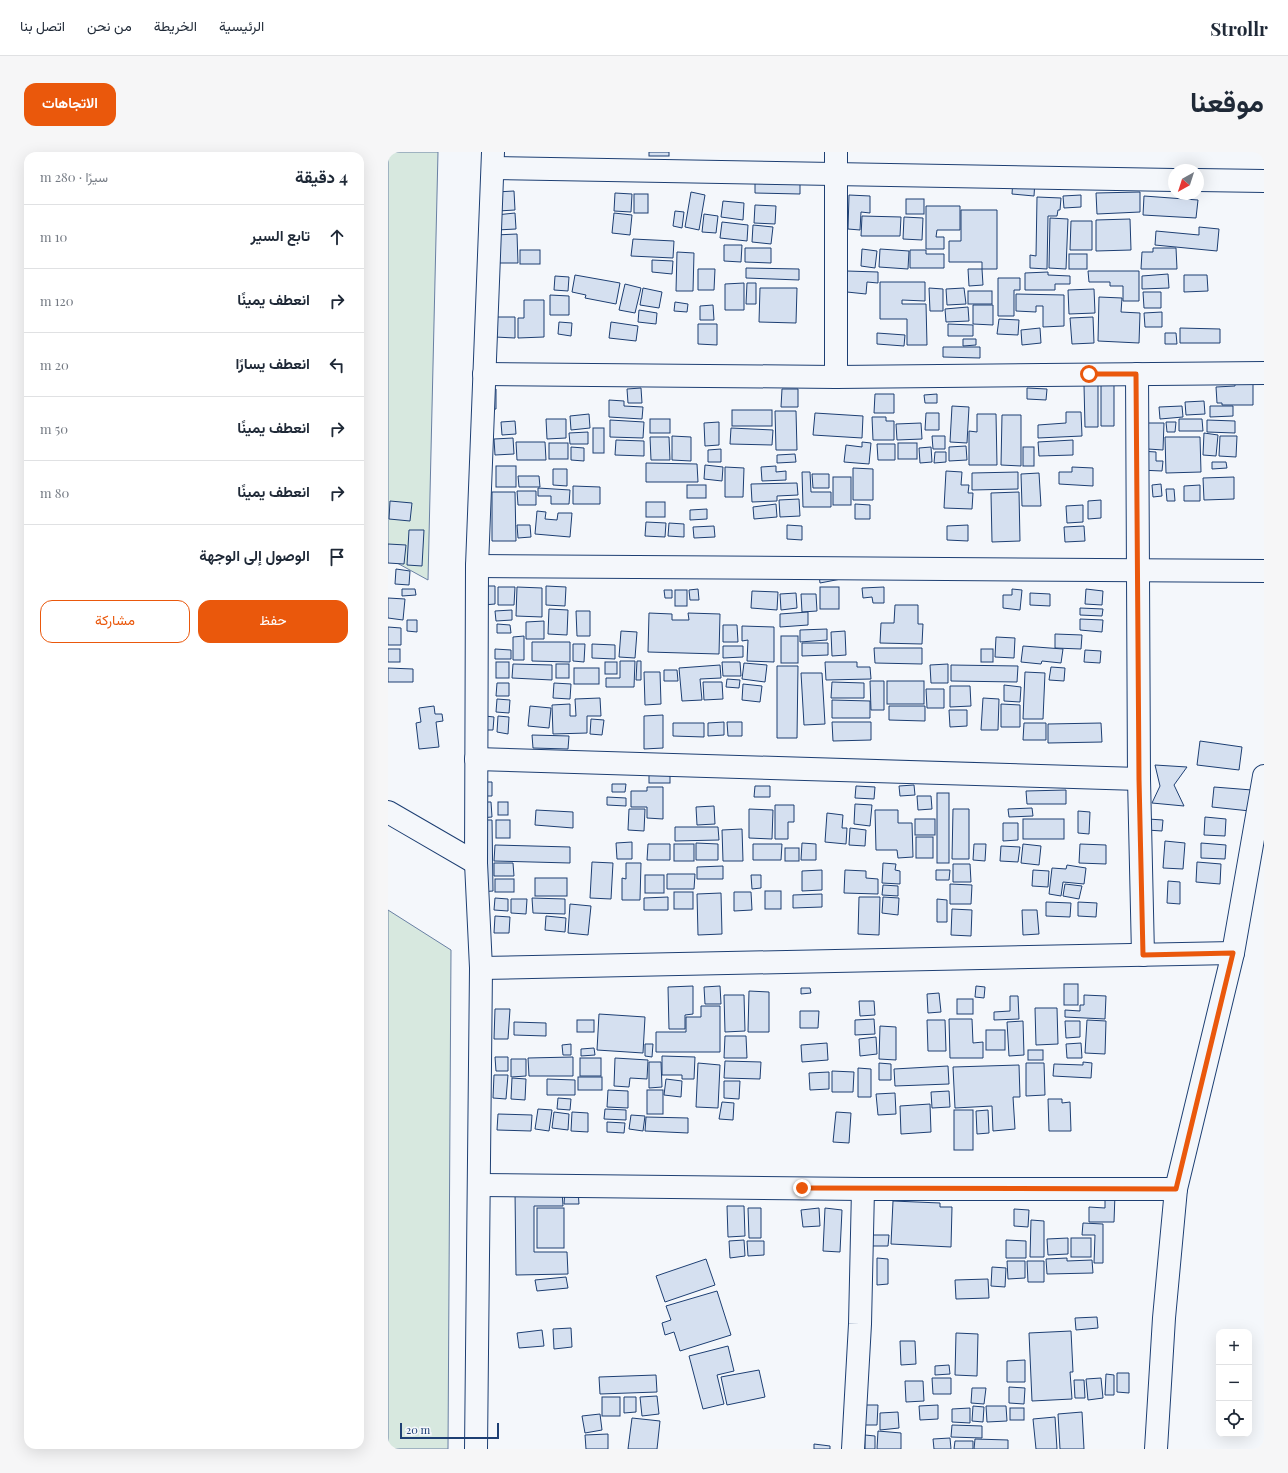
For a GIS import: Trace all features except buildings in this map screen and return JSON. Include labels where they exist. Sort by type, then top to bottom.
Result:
[{"type":"street","points":[[836,152],[836,376]]},
{"type":"street","points":[[476,1449],[481,968],[476,863],[477,566],[493,160],[836,175],[1168,180]]},
{"type":"street","points":[[1204,180],[1264,181]]},
{"type":"street","points":[[484,374],[836,376],[1264,373]]},
{"type":"street","points":[[1136,374],[1139,779],[1143,955]]},
{"type":"street","points":[[477,566],[1264,571]]},
{"type":"street","points":[[476,759],[1139,779]]},
{"type":"street","points":[[1156,1449],[1164,1318],[1176,1189],[1233,953],[1264,776]]},
{"type":"street","points":[[388,812],[476,863]]},
{"type":"street","points":[[481,968],[1233,953]]},
{"type":"street","points":[[479,1185],[863,1189],[1176,1189]]},
{"type":"street","points":[[853,1449],[860,1324],[863,1189]]},
{"type":"shaded area","points":[[388,152],[438,152],[428,580],[388,558]]},
{"type":"shaded area","points":[[388,910],[451,950],[448,1449],[388,1449]]},
{"type":"route","points":[[802,1188],[1176,1189],[1233,953],[1143,955],[1139,779],[1136,374],[1089,374]]}]
